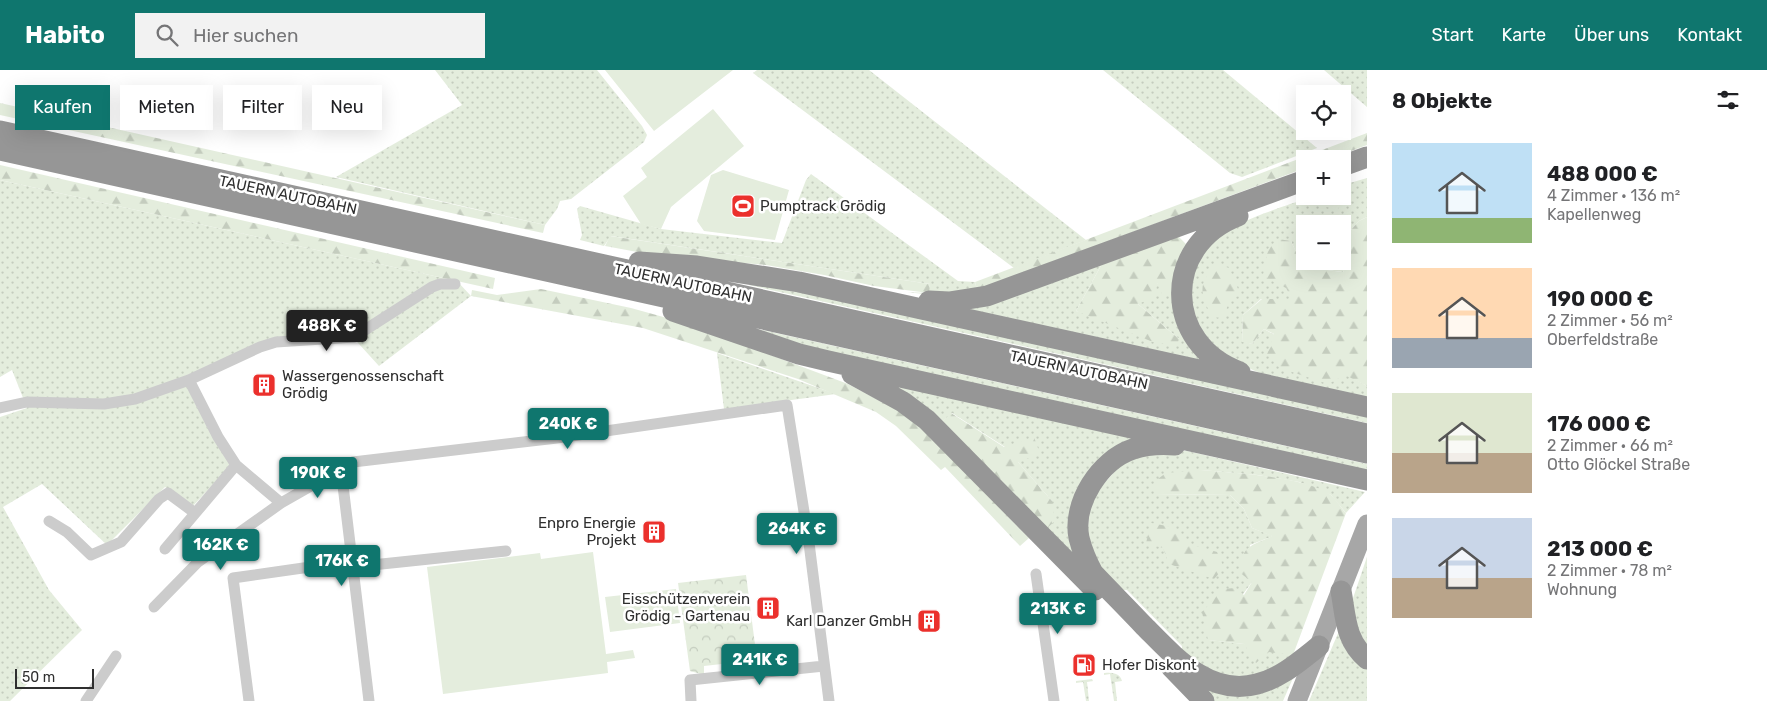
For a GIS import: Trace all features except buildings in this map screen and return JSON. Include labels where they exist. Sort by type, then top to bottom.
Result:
[{"type":"highway","name":"TAUERN AUTOBAHN","points":[[0,131],[1367,434]]},
{"type":"highway","name":"TAUERN AUTOBAHN","points":[[0,150],[1367,453]]},
{"type":"highway","points":[[1351,163],[1367,158]]},
{"type":"highway","points":[[1351,174],[1367,170]]},
{"type":"highway","points":[[898,303],[915,300],[949,302],[987,296],[1296,183]]},
{"type":"highway","points":[[1282,388],[1220,362],[1198,343],[1185,317],[1181,289],[1183,275],[1194,252],[1215,228],[1230,219],[1296,194]]},
{"type":"highway","points":[[598,264],[645,262],[765,275],[1367,407]]},
{"type":"highway","points":[[554,272],[594,291],[667,309],[799,354],[1367,480]]},
{"type":"highway","points":[[828,361],[903,402],[927,420],[1204,701]]},
{"type":"highway","points":[[1219,448],[1169,444],[1150,446],[1132,449],[1115,459],[1090,486],[1082,504],[1079,536],[1086,560],[1094,573],[1113,594],[1181,663],[1201,676],[1219,683],[1237,686],[1256,685],[1270,680],[1292,667],[1319,646]]},
{"type":"highway","points":[[1342,591],[1346,628],[1350,640],[1367,659]]},
{"type":"main road","points":[[1297,701],[1367,524]]},
{"type":"street","points":[[0,408],[27,402],[104,404],[136,399],[189,380],[260,347],[276,342],[354,337],[432,288],[440,284],[455,284]]},
{"type":"street","points":[[189,380],[218,437],[236,465],[281,503]]},
{"type":"street","points":[[154,607],[198,562],[281,503],[353,462],[364,459],[557,438],[788,405],[829,701]]},
{"type":"street","points":[[165,549],[236,465]]},
{"type":"street","points":[[341,469],[369,701]]},
{"type":"street","points":[[49,522],[67,532],[92,555],[121,542],[159,499],[168,493],[195,513]]},
{"type":"street","points":[[249,701],[233,578],[353,564],[506,551]]},
{"type":"street","points":[[1036,574],[1054,701]]},
{"type":"street","points":[[86,701],[116,656]]},
{"type":"street","points":[[691,701],[690,680],[824,666]]},
{"type":"green space","points":[[435,70],[597,70],[642,126],[647,135],[644,142],[571,199],[560,201],[557,209],[545,225],[336,177],[462,105]]},
{"type":"green space","points":[[605,70],[733,70],[654,131]]},
{"type":"green space","points":[[757,70],[869,70],[1086,240],[1014,268],[753,73]]},
{"type":"green space","points":[[1103,70],[1223,70],[1296,131],[1296,140],[1307,140],[1317,148],[1312,150],[1296,150],[1296,156],[1242,177],[1230,173]]},
{"type":"green space","points":[[1324,70],[1367,70],[1367,107],[1351,93],[1351,85],[1341,85]]},
{"type":"green space","points":[[0,103],[15,106],[15,118],[0,115]]},
{"type":"green space","points":[[713,109],[744,146],[671,207],[661,229],[641,224],[623,196],[647,177],[641,168]]},
{"type":"green space","points":[[110,128],[545,225],[543,233],[69,130],[110,130]]},
{"type":"green space","points":[[1367,133],[1367,145],[1351,151],[1322,150],[1351,140]]},
{"type":"green space","points":[[1296,160],[1296,171],[977,290],[975,282]]},
{"type":"green space","points":[[0,165],[495,278],[493,289],[0,180]]},
{"type":"green space","name":"Pumptrack Grödig","points":[[723,170],[789,190],[775,240],[704,231],[697,221],[711,175]]},
{"type":"green space","points":[[811,174],[958,281],[975,282],[977,290],[932,295],[907,292],[928,293],[930,284],[611,236],[604,246],[580,240],[582,235],[577,209],[580,206],[661,229],[782,243],[806,180]]},
{"type":"green space","points":[[1367,178],[1367,217],[1359,221],[1351,230],[1351,215],[1296,215],[1296,252],[1291,241],[1286,288],[1293,299],[1261,299],[1243,315],[1242,341],[1252,344],[1264,329],[1367,386],[1367,398],[1283,380],[1243,366],[1225,355],[1204,338],[1193,313],[1190,274],[1199,256],[1215,239],[1233,227],[1296,202],[1296,205],[1351,205],[1351,183]]},
{"type":"green space","points":[[0,180],[457,281],[471,296],[379,366],[349,333],[282,338],[191,376],[232,464],[193,506],[165,487],[107,545],[42,484],[3,507],[49,590],[82,630],[10,701],[0,701],[0,417],[27,408],[12,370],[0,377]]},
{"type":"green space","points":[[1323,205],[1341,205],[1337,210]]},
{"type":"green space","points":[[1367,217],[1367,386],[1345,375],[1328,384],[1280,368],[1267,354],[1274,334],[1264,329],[1252,344],[1242,342],[1243,315],[1262,299],[1292,299],[1286,288],[1263,276],[1268,249],[1278,239],[1291,241],[1296,252],[1296,270],[1343,272],[1344,270],[1351,270],[1351,230],[1359,221]]},
{"type":"green space","points":[[610,236],[930,284],[929,293],[874,286],[766,265],[659,256],[605,246]]},
{"type":"green space","points":[[1178,236],[1187,245],[1176,281],[1167,295],[1162,295],[1158,283],[1153,298],[1138,304],[1179,339],[1177,346],[1153,342],[1076,311],[1103,262]]},
{"type":"green space","points":[[1103,262],[1076,311],[1179,339],[1138,304],[1158,283],[1176,281],[1203,364],[968,311],[968,307]]},
{"type":"green space","points":[[1217,264],[1229,268],[1241,296],[1231,297],[1223,318],[1212,317],[1202,289],[1206,277]]},
{"type":"green space","points":[[1324,270],[1344,270],[1343,272]]},
{"type":"green space","points":[[751,277],[1367,411],[1367,423],[749,285]]},
{"type":"green space","points":[[541,289],[631,308],[685,323],[848,384],[903,413],[929,435],[1029,538],[1020,546],[945,467],[941,470],[896,426],[876,412],[798,379],[643,328],[471,296],[472,290],[497,295]]},
{"type":"green space","points":[[739,325],[1367,464],[1367,476],[848,361]]},
{"type":"green space","points":[[717,353],[836,394],[724,409]]},
{"type":"green space","points":[[866,374],[1142,437],[1076,491],[1088,573],[1046,529],[1052,501],[1005,447],[952,413],[940,424]]},
{"type":"green space","points":[[951,413],[1004,447],[1034,437],[1040,454],[1018,462],[1052,501],[1055,521],[1046,529],[940,424]]},
{"type":"green space","points":[[1187,451],[1365,492],[1346,513],[1331,495],[1299,482],[1258,475],[1201,470],[1156,494],[1230,495],[1244,509],[1252,528],[1273,536],[1250,545],[1252,582],[1209,640],[1244,644],[1293,655],[1285,665],[1234,681],[1182,656],[1182,646],[1127,590],[1120,590],[1104,575],[1087,537],[1091,498],[1127,458],[1157,452]]},
{"type":"green space","points":[[1201,470],[1268,476],[1304,484],[1331,495],[1346,513],[1293,655],[1269,652],[1256,663],[1244,644],[1208,640],[1202,612],[1223,589],[1235,588],[1244,595],[1252,582],[1239,572],[1245,551],[1272,536],[1252,528],[1244,509],[1230,495],[1155,494],[1155,481],[1166,473]]},
{"type":"green space","points":[[1151,523],[1172,527],[1189,544],[1217,552],[1224,568],[1214,579],[1169,564],[1163,548],[1146,543]]},
{"type":"green space","points":[[593,552],[606,654],[633,650],[635,658],[607,662],[608,673],[443,694],[427,567],[540,553],[541,559]]},
{"type":"green space","points":[[1367,557],[1367,651],[1358,642],[1352,601]]},
{"type":"green space","points":[[746,575],[757,660],[704,666],[704,675],[690,671],[678,583]]},
{"type":"green space","points":[[676,589],[680,623],[610,632],[605,597]]},
{"type":"green space","points":[[1339,631],[1367,668],[1367,701],[1309,701]]},
{"type":"green space","points":[[1104,673],[1115,674],[1121,678],[1122,681],[1115,682],[1117,701],[1114,701],[1110,674],[1104,675]]},
{"type":"green space","points":[[1293,678],[1283,701],[1214,701],[1201,687]]},
{"type":"green space","points":[[1092,679],[1093,681],[1087,682],[1089,701],[1086,701],[1083,682],[1076,683],[1076,681]]},
{"type":"place","name":"Pumptrack Grödig","points":[[743,206]]},
{"type":"place","name":"Wassergenossenschaft Grödig","points":[[264,385]]},
{"type":"place","name":"Enpro Energie Projekt","points":[[654,532]]},
{"type":"place","name":"Eisschützenverein Grödig - Gartenau","points":[[768,608]]},
{"type":"place","name":"Karl Danzer GmbH","points":[[929,621]]},
{"type":"place","name":"Hofer Diskont","points":[[1084,665]]}]
